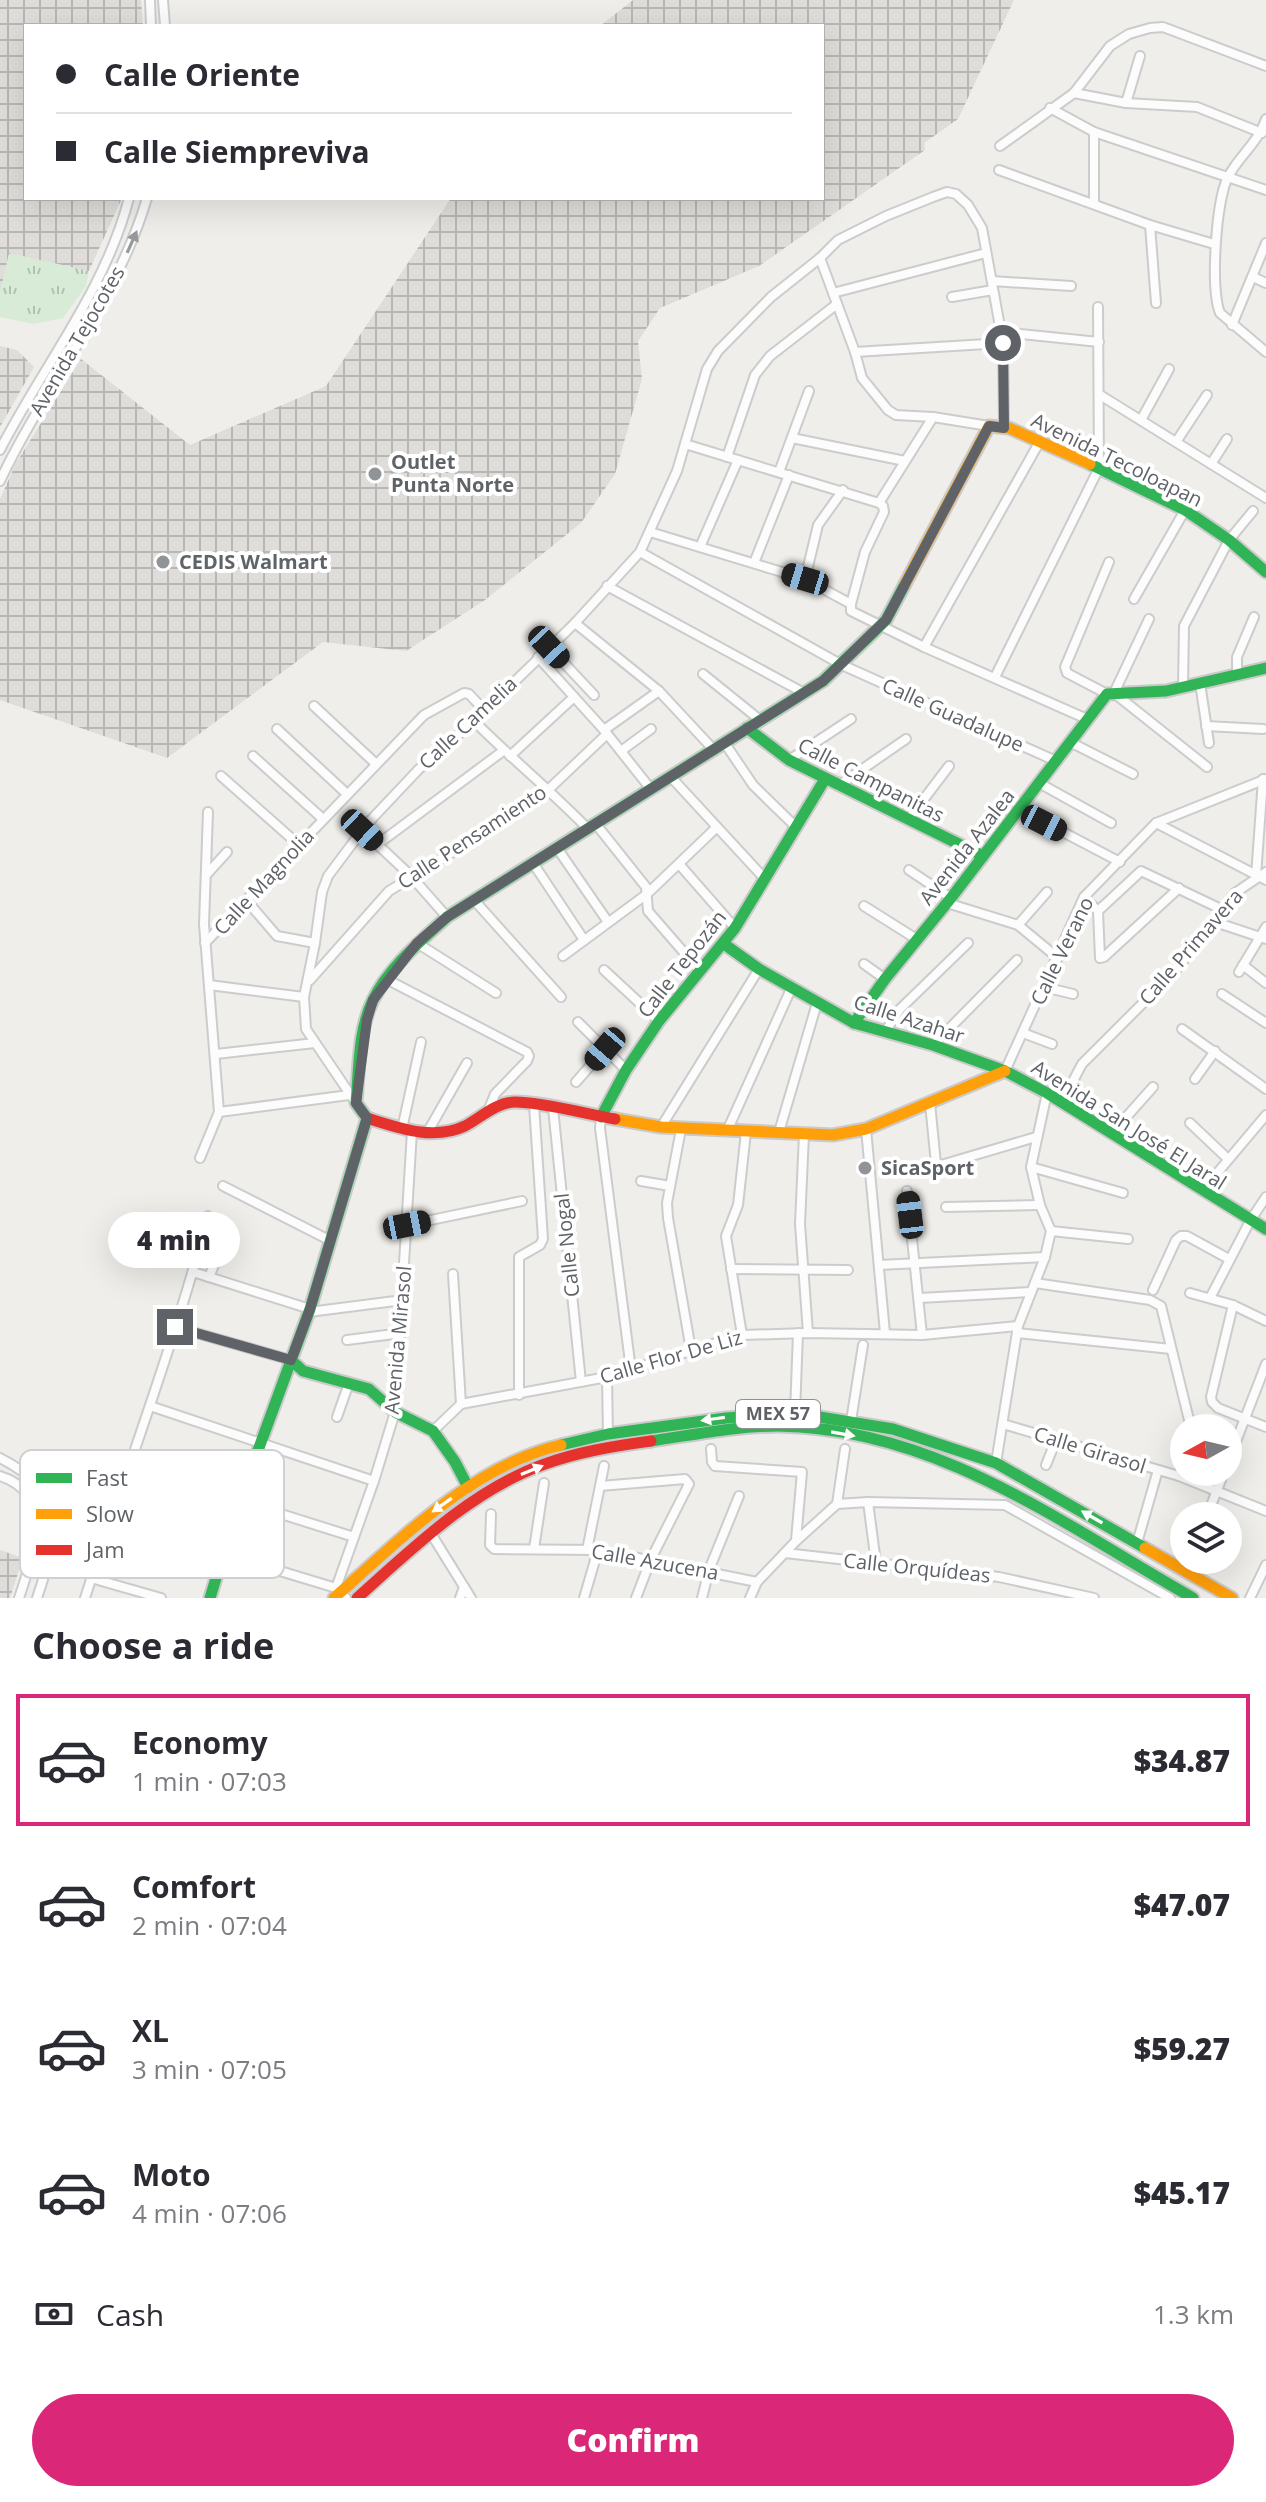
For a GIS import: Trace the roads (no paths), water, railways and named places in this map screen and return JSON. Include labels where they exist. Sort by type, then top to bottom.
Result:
[{"type":"street","points":[[150,0],[151,24]]},
{"type":"street","points":[[163,0],[165,24]]},
{"type":"street","points":[[1000,146],[1074,93],[1110,46],[1129,34],[1163,27],[1266,66]]},
{"type":"street","points":[[1126,103],[1140,56]]},
{"type":"street","points":[[1074,93],[1126,103],[1197,107],[1262,133]]},
{"type":"street","points":[[1050,108],[1094,132],[1266,190]]},
{"type":"street","points":[[1266,119],[1262,133],[1227,177],[1214,244],[1217,308],[1232,325],[1266,352]]},
{"type":"street","points":[[1094,132],[1094,204]]},
{"type":"street","points":[[999,170],[1150,225],[1214,244]]},
{"type":"street","name":"Calle Camelia","points":[[353,1099],[306,1029],[304,997],[322,892],[328,876],[362,830],[419,769],[474,721],[575,623],[640,552],[677,471],[707,369],[718,351],[771,297],[838,240],[850,232],[947,192],[956,194],[968,205],[982,228],[986,253]]},
{"type":"street","name":"Avenida Tejocotes","points":[[0,481],[31,420],[114,282],[146,200]]},
{"type":"street","points":[[128,203],[142,215]]},
{"type":"street","name":"Avenida Tejocotes","points":[[0,450],[104,271],[128,203]]},
{"type":"street","points":[[1150,225],[1156,303]]},
{"type":"street","points":[[1232,325],[1266,243]]},
{"type":"street","points":[[833,293],[986,253],[1003,343],[1004,428]]},
{"type":"street","points":[[258,1450],[309,1310],[367,1118],[353,1099],[373,1000],[417,943],[447,917],[823,681],[842,665],[880,626],[989,426],[892,414],[862,378],[820,258]]},
{"type":"street","points":[[1253,277],[1266,283]]},
{"type":"street","points":[[952,297],[992,285],[1071,286]]},
{"type":"street","points":[[727,457],[755,375],[770,356],[837,304]]},
{"type":"street","points":[[995,677],[1099,468],[1098,307]]},
{"type":"street","points":[[1001,332],[1099,342]]},
{"type":"street","points":[[855,352],[1003,343]]},
{"type":"street","points":[[1141,420],[1169,369]]},
{"type":"street","points":[[754,563],[809,391]]},
{"type":"street","points":[[1100,395],[1266,498]]},
{"type":"street","points":[[1176,442],[1207,395]]},
{"type":"street","points":[[879,503],[933,417]]},
{"type":"street","name":"Avenida Tecoloapan","points":[[989,426],[1040,441],[1185,510],[1229,540],[1266,572]]},
{"type":"street","points":[[792,438],[905,461]]},
{"type":"street","points":[[1211,464],[1227,439]]},
{"type":"street","points":[[924,647],[1040,441]]},
{"type":"street","points":[[685,444],[879,503],[884,512],[865,552],[851,611],[1087,719]]},
{"type":"street","points":[[700,547],[738,460]]},
{"type":"street","points":[[805,579],[818,525],[843,490]]},
{"type":"street","points":[[1134,599],[1185,510]]},
{"type":"street","points":[[1183,687],[1184,626],[1229,540],[1253,511]]},
{"type":"street","points":[[650,532],[805,579],[851,604]]},
{"type":"street","name":"Calle Guadalupe","points":[[640,552],[842,665],[1056,761]]},
{"type":"street","points":[[1109,562],[1065,667],[1067,673],[1111,693],[1207,767]]},
{"type":"street","points":[[607,586],[804,693]]},
{"type":"street","points":[[1237,675],[1237,657],[1254,617]]},
{"type":"street","points":[[1111,693],[1149,619]]},
{"type":"street","points":[[575,623],[659,691],[713,749]]},
{"type":"street","points":[[549,647],[594,695]]},
{"type":"street","points":[[538,657],[606,732],[650,788]]},
{"type":"street","points":[[1111,693],[1166,691],[1266,668]]},
{"type":"street","points":[[703,674],[760,720]]},
{"type":"street","points":[[1200,683],[1209,743]]},
{"type":"street","name":"Calle Pensamiento","points":[[309,980],[389,891],[410,875],[508,818],[549,789],[606,732],[659,691]]},
{"type":"street","name":"Calle Magnolia","points":[[205,943],[424,715],[464,693],[469,694],[484,710]]},
{"type":"street","name":"Avenida Azalea","points":[[854,1023],[1087,719],[1111,693]]},
{"type":"street","points":[[378,844],[506,753],[574,697]]},
{"type":"street","points":[[314,706],[375,763]]},
{"type":"street","points":[[789,760],[851,719]]},
{"type":"street","points":[[474,721],[506,753],[591,826],[646,887],[648,911],[700,971]]},
{"type":"street","points":[[1206,726],[1263,729]]},
{"type":"street","name":"Calle Campanitas","points":[[747,728],[789,760],[983,856]]},
{"type":"street","points":[[277,729],[347,794]]},
{"type":"street","points":[[621,751],[651,729]]},
{"type":"street","points":[[838,786],[906,739]]},
{"type":"street","points":[[724,742],[753,785],[796,827]]},
{"type":"street","points":[[1070,742],[1133,774]]},
{"type":"street","points":[[253,756],[323,819]]},
{"type":"street","points":[[908,820],[949,766]]},
{"type":"street","points":[[221,776],[299,845]]},
{"type":"street","points":[[670,776],[765,879]]},
{"type":"street","name":"Calle Tepozán","points":[[601,1117],[626,1070],[659,1021],[735,928],[825,779]]},
{"type":"street","points":[[1256,876],[1265,779]]},
{"type":"street","name":"Calle Verano","points":[[1005,1071],[1084,897],[1156,823],[1265,779]]},
{"type":"street","points":[[1039,783],[1111,823]]},
{"type":"street","points":[[1019,809],[1120,862]]},
{"type":"street","points":[[200,1158],[219,1112],[204,924],[208,812]]},
{"type":"street","points":[[1156,823],[1266,880]]},
{"type":"street","points":[[563,956],[647,894],[717,827]]},
{"type":"street","points":[[362,830],[410,875],[447,917]]},
{"type":"street","points":[[557,848],[608,922]]},
{"type":"street","points":[[207,874],[227,852]]},
{"type":"street","points":[[533,863],[584,940]]},
{"type":"street","points":[[679,864],[735,928]]},
{"type":"street","points":[[909,870],[949,900],[1018,925],[1058,958]]},
{"type":"street","points":[[1098,911],[1141,871],[1221,909]]},
{"type":"street","name":"Calle Primavera","points":[[1062,1102],[1082,1064],[1176,970],[1235,893],[1266,872]]},
{"type":"street","points":[[1084,897],[1098,911],[1100,958],[1179,888]]},
{"type":"street","points":[[1018,925],[1047,892]]},
{"type":"street","points":[[474,900],[561,997]]},
{"type":"street","points":[[247,901],[277,936],[315,943]]},
{"type":"street","points":[[864,906],[918,940]]},
{"type":"street","points":[[1212,921],[1263,938]]},
{"type":"street","points":[[1266,927],[1263,938],[1241,968],[1266,983]]},
{"type":"street","points":[[417,943],[496,993]]},
{"type":"street","points":[[885,1032],[900,1009],[968,943]]},
{"type":"street","name":"Calle Azahar","points":[[724,944],[791,989],[854,1023],[933,1045],[1005,1071]]},
{"type":"street","points":[[933,1045],[1017,960]]},
{"type":"street","points":[[864,964],[885,979]]},
{"type":"street","points":[[661,1127],[759,969]]},
{"type":"street","points":[[604,970],[659,1021]]},
{"type":"street","points":[[388,980],[527,1052],[527,1061],[495,1094],[488,1111]]},
{"type":"street","points":[[209,985],[304,997]]},
{"type":"street","points":[[1044,987],[1073,994]]},
{"type":"street","points":[[727,1131],[791,989]]},
{"type":"street","points":[[1222,994],[1266,1023]]},
{"type":"street","points":[[779,1132],[817,1003]]},
{"type":"street","points":[[578,1022],[626,1070]]},
{"type":"street","points":[[1182,1029],[1266,1089]]},
{"type":"street","points":[[1023,1033],[1052,1044]]},
{"type":"street","name":"Avenida Mirasol","points":[[339,1594],[354,1537],[395,1412],[407,1225],[407,1130],[421,1042]]},
{"type":"street","points":[[216,1054],[315,1043]]},
{"type":"street","points":[[576,1082],[605,1049]]},
{"type":"street","points":[[1195,1079],[1215,1051]]},
{"type":"street","points":[[427,1133],[467,1063]]},
{"type":"street","name":"Avenida San José El Jaral","points":[[367,1118],[407,1130],[427,1133],[450,1131],[488,1111],[514,1102],[661,1127],[833,1135],[866,1129],[1005,1071],[1062,1102],[1266,1229]]},
{"type":"street","points":[[1112,1133],[1153,1087]]},
{"type":"street","points":[[996,1463],[1018,1330],[1045,1257],[1051,1231],[1040,1205],[1031,1167],[1047,1093]]},
{"type":"street","points":[[219,1112],[353,1099]]},
{"type":"street","points":[[930,1103],[936,1164],[1036,1137]]},
{"type":"street","points":[[519,1395],[519,1257],[540,1245],[543,1239],[534,1105]]},
{"type":"street","name":"Calle Nogal","points":[[553,1108],[581,1382]]},
{"type":"street","points":[[1202,1191],[1266,1115]]},
{"type":"street","points":[[601,1117],[631,1370]]},
{"type":"street","points":[[1190,1123],[1228,1159]]},
{"type":"street","points":[[681,1129],[670,1186],[668,1218],[691,1350]]},
{"type":"street","points":[[866,1129],[885,1333]]},
{"type":"street","points":[[742,1335],[726,1236],[738,1205],[746,1132]]},
{"type":"street","points":[[795,1413],[803,1333],[800,1224],[804,1134]]},
{"type":"street","points":[[1031,1167],[1123,1193]]},
{"type":"street","points":[[641,1181],[670,1186]]},
{"type":"street","points":[[223,1186],[331,1241]]},
{"type":"street","points":[[907,1191],[922,1335]]},
{"type":"street","points":[[1210,1298],[1266,1197]]},
{"type":"street","points":[[407,1225],[522,1201]]},
{"type":"street","points":[[946,1207],[1040,1205]]},
{"type":"street","points":[[135,1450],[193,1272],[208,1216]]},
{"type":"street","points":[[1051,1231],[1128,1239]]},
{"type":"street","points":[[1153,1290],[1176,1240],[1181,1236],[1187,1236],[1229,1259]]},
{"type":"street","points":[[209,1277],[225,1239]]},
{"type":"street","points":[[879,1265],[1045,1257]]},
{"type":"street","points":[[731,1269],[848,1270]]},
{"type":"street","points":[[193,1272],[309,1310],[342,1310],[403,1300]]},
{"type":"street","points":[[433,1431],[461,1404],[453,1274]]},
{"type":"street","points":[[1035,1283],[1156,1302],[1161,1306],[1187,1414]]},
{"type":"street","points":[[919,1298],[1031,1292]]},
{"type":"street","points":[[1190,1293],[1265,1317]]},
{"type":"street","points":[[1233,1305],[1212,1402],[1218,1408],[1266,1427]]},
{"type":"street","points":[[175,1327],[291,1360],[303,1371],[369,1389],[395,1412],[433,1431],[468,1487]]},
{"type":"street","name":"Calle Flor De Liz","points":[[461,1404],[607,1377],[742,1335],[922,1335],[1018,1330],[1171,1349]]},
{"type":"street","points":[[347,1340],[402,1333]]},
{"type":"street","points":[[851,1421],[863,1345]]},
{"type":"street","points":[[1242,1426],[1266,1364]]},
{"type":"street","points":[[607,1377],[608,1434]]},
{"type":"street","points":[[337,1417],[349,1383]]},
{"type":"street","points":[[150,1406],[282,1450]]},
{"type":"street","name":"MEX 57","points":[[339,1594],[424,1518],[468,1487],[551,1447],[608,1434],[726,1418],[795,1413],[893,1429],[996,1463],[1170,1561]]},
{"type":"street","name":"Calle Girasol","points":[[1003,1424],[1170,1473]]},
{"type":"street","name":"MEX 57","points":[[357,1598],[430,1532],[490,1491],[547,1464],[604,1447],[751,1427],[813,1429],[887,1443],[933,1456],[988,1479],[1186,1596]]},
{"type":"street","points":[[1046,1465],[1056,1440]]},
{"type":"street","points":[[711,1449],[715,1466],[802,1472],[796,1541]]},
{"type":"street","points":[[837,1504],[845,1449]]},
{"type":"street","points":[[284,1451],[374,1481]]},
{"type":"street","points":[[0,1458],[20,1470]]},
{"type":"street","points":[[587,1550],[604,1466]]},
{"type":"street","points":[[1137,1543],[1158,1470]]},
{"type":"street","points":[[0,1476],[20,1487]]},
{"type":"street","points":[[600,1486],[688,1480],[689,1484],[651,1559],[636,1598]]},
{"type":"street","points":[[534,1549],[544,1483]]},
{"type":"street","name":"Calle Girasol","points":[[1203,1486],[1266,1511]]},
{"type":"street","points":[[1213,1502],[1219,1486]]},
{"type":"street","points":[[1005,1505],[1010,1492]]},
{"type":"street","points":[[702,1598],[709,1570],[739,1496]]},
{"type":"street","points":[[868,1502],[876,1563]]},
{"type":"street","points":[[756,1598],[750,1598],[757,1582],[837,1504],[868,1502],[1005,1505],[1170,1598]]},
{"type":"street","name":"Calle Azucena","points":[[491,1514],[491,1549],[598,1550],[757,1582]]},
{"type":"street","points":[[284,1516],[354,1537]]},
{"type":"street","points":[[430,1532],[471,1598]]},
{"type":"street","points":[[584,1598],[598,1550]]},
{"type":"street","name":"Calle Orquídeas","points":[[785,1553],[999,1577],[1094,1598]]},
{"type":"street","points":[[1158,1577],[1166,1560]]},
{"type":"street","points":[[1250,1598],[1266,1565]]},
{"type":"street","name":"MEX 57","points":[[1200,1574],[1232,1598]]},
{"type":"street","points":[[284,1575],[339,1594]]},
{"type":"street","points":[[19,1598],[25,1578]]},
{"type":"street","points":[[37,1598],[43,1578]]},
{"type":"street","points":[[85,1598],[91,1578],[161,1598]]},
{"type":"street","points":[[210,1598],[216,1578]]},
{"type":"street","points":[[460,1598],[464,1587]]},
{"type":"place","name":"Outlet Punta Norte","points":[[375,474]]},
{"type":"place","name":"CEDIS Walmart","points":[[163,562]]},
{"type":"place","name":"SicaSport","points":[[865,1168]]}]
